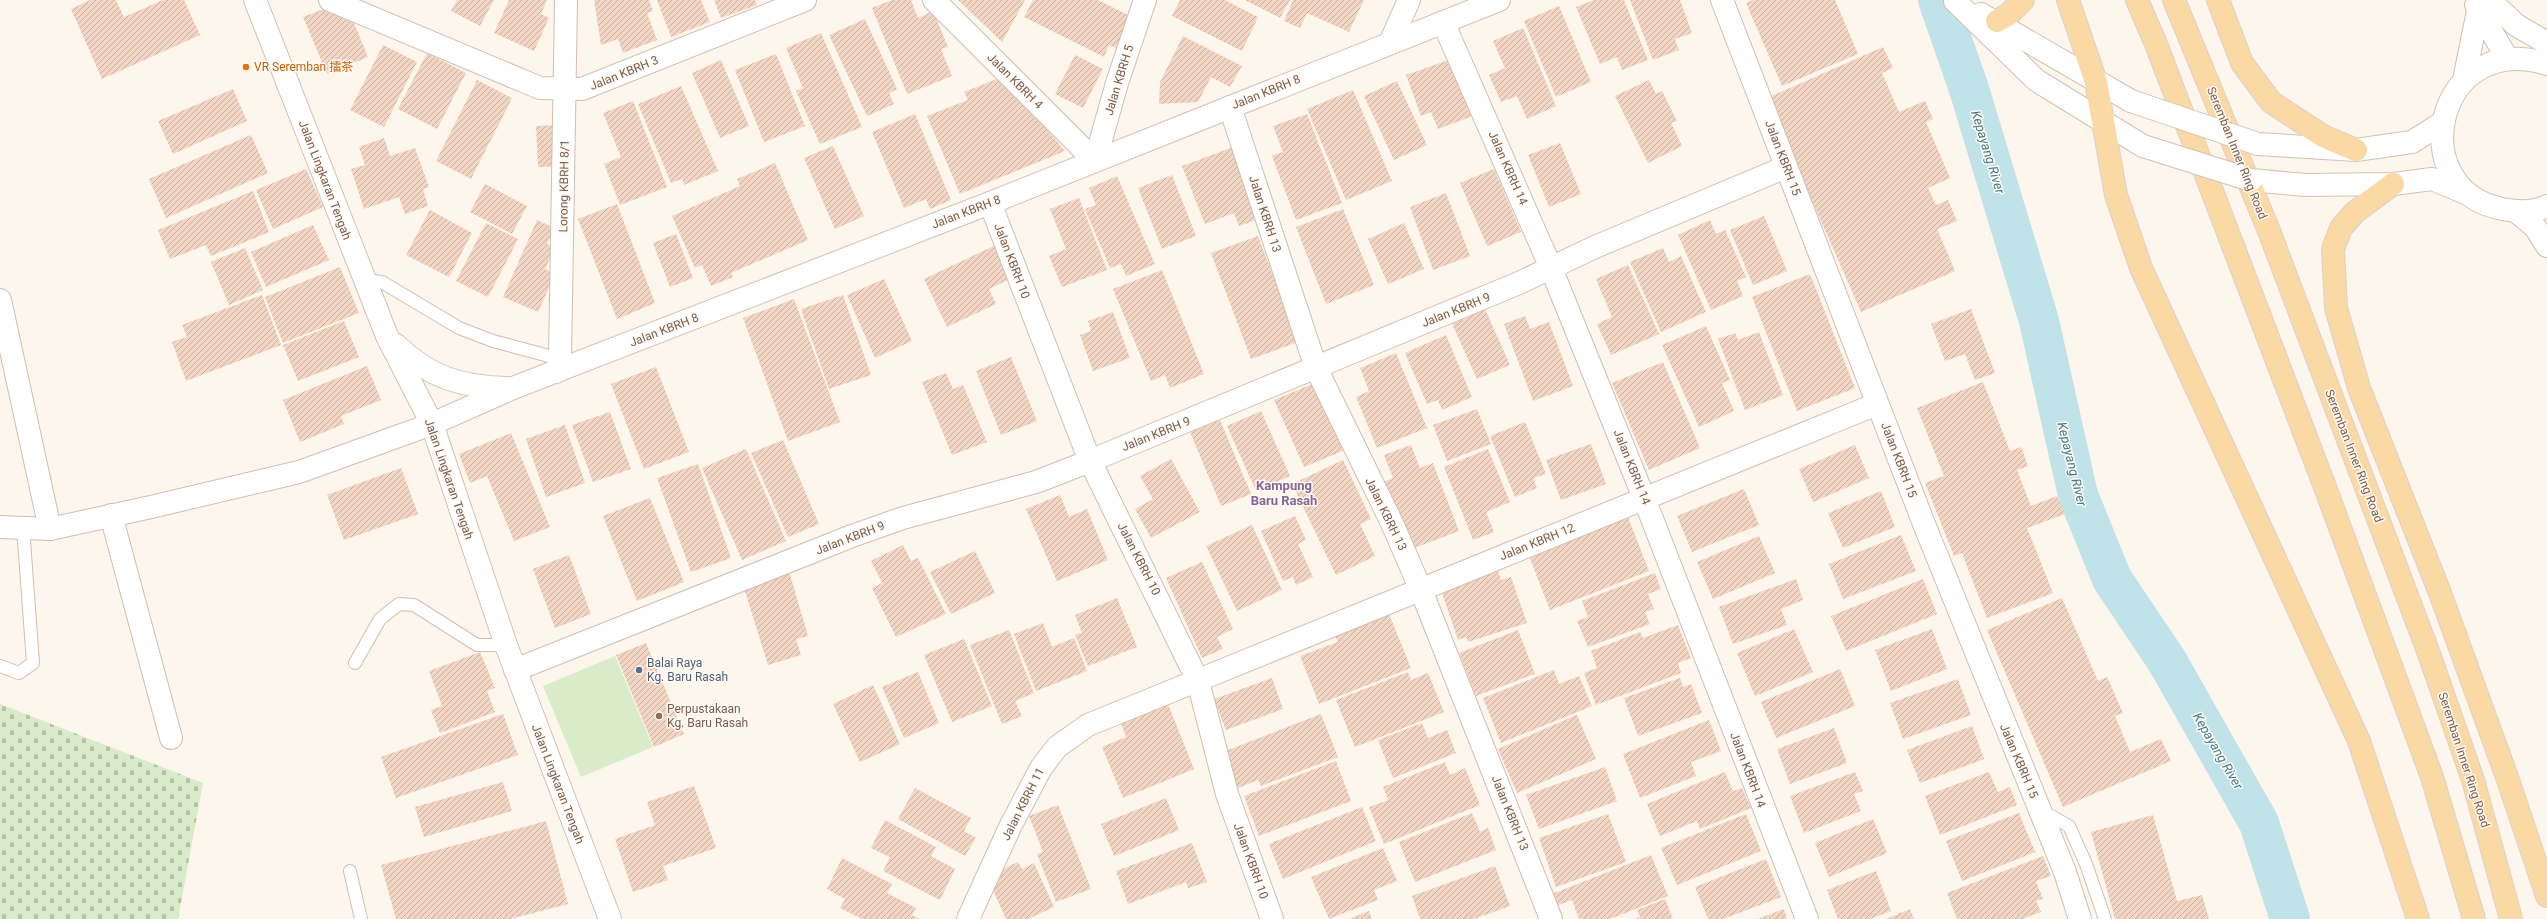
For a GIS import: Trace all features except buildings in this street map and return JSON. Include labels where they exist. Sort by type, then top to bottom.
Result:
[{"type":"main road","points":[[1997,21],[2009,14],[2023,0]]},
{"type":"main road","points":[[2068,0],[2096,82],[2106,124],[2116,195],[2141,268],[2359,741],[2418,919]]},
{"type":"main road","points":[[2137,0],[2159,51],[2322,480],[2432,777],[2474,919]]},
{"type":"main road","name":"Seremban Inner Ring Road","points":[[2174,0],[2269,231],[2428,652],[2473,780],[2511,919]]},
{"type":"main road","points":[[2218,0],[2242,63],[2271,102],[2323,136],[2356,150]]},
{"type":"main road","points":[[2393,184],[2355,212],[2341,228],[2333,248],[2336,308],[2359,388],[2440,593],[2507,777],[2547,896]]},
{"type":"street","name":"Jalan Lingkaran Tengah","points":[[255,0],[387,336],[432,424],[506,645],[607,918]]},
{"type":"street","name":"Jalan KBRH 3","points":[[330,0],[540,88],[566,89],[582,89],[805,0]]},
{"type":"street","name":"Lorong KBRH 8/1","points":[[558,365],[566,89],[566,0]]},
{"type":"street","name":"Jalan KBRH 4","points":[[934,0],[1095,161]]},
{"type":"street","name":"Jalan KBRH 5","points":[[1095,161],[1117,83],[1145,0]]},
{"type":"street","points":[[1390,43],[1409,0]]},
{"type":"street","name":"Jalan KBRH 8","points":[[0,527],[50,529],[299,472],[432,424],[513,388],[558,365],[990,203],[1499,0]]},
{"type":"street","name":"Jalan KBRH 15","points":[[1722,0],[1877,404],[2065,872],[2080,919]]},
{"type":"street","points":[[1954,0],[1997,21],[2053,58],[2131,101],[2258,144],[2356,150],[2412,142],[2442,123]]},
{"type":"street","points":[[1954,0],[2036,80],[2143,146],[2251,180],[2305,185],[2393,184],[2432,179],[2471,195],[2492,207],[2517,212],[2547,206]]},
{"type":"street","points":[[2481,4],[2547,43]]},
{"type":"street","points":[[2481,4],[2507,58]]},
{"type":"street","points":[[2464,80],[2481,4]]},
{"type":"street","name":"Jalan KBRH 14","points":[[1443,22],[1551,268],[1644,498],[1806,919]]},
{"type":"street","points":[[2471,195],[2454,177],[2442,148],[2442,123],[2450,100],[2464,80],[2484,66],[2507,58],[2530,58],[2547,64]]},
{"type":"street","name":"Jalan KBRH 13","points":[[1230,107],[1316,368],[1391,521],[1421,590],[1551,919]]},
{"type":"street","name":"Jalan KBRH 9","points":[[515,670],[852,536],[903,518],[1036,482],[1090,461],[1316,368],[1786,167]]},
{"type":"street","name":"Jalan KBRH 10","points":[[990,203],[1090,461],[1198,681],[1227,794],[1272,919]]},
{"type":"street","points":[[2517,212],[2535,227],[2547,246]]},
{"type":"street","points":[[0,300],[50,529]]},
{"type":"street","points":[[387,336],[412,361],[443,378],[477,387],[513,388]]},
{"type":"street","name":"Jalan KBRH 12","points":[[1198,681],[1877,404]]},
{"type":"street","points":[[111,515],[172,738]]},
{"type":"street","name":"Jalan KBRH 11","points":[[968,919],[1010,827],[1041,768],[1057,747],[1088,725],[1198,681]]},
{"type":"lane","points":[[365,280],[382,282],[459,328],[558,365]]},
{"type":"lane","points":[[0,666],[19,673],[33,663],[23,527]]},
{"type":"lane","points":[[355,663],[380,618],[399,604],[414,605],[477,645],[506,645]]},
{"type":"lane","points":[[2040,810],[2068,826],[2086,864],[2105,919]]},
{"type":"lane","points":[[350,871],[361,919]]},
{"type":"green space","points":[[615,656],[653,747],[581,777],[543,686]]},
{"type":"green space","points":[[0,704],[203,783],[178,919],[0,919]]},
{"type":"waterway","name":"Kepayang River","points":[[1938,0],[1969,89],[2039,321],[2078,495],[2112,579],[2167,661],[2259,823],[2290,919]]},
{"type":"place","name":"VR Seremban 擂茶","points":[[246,67]]},
{"type":"place","name":"Balai Raya Kg. Baru Rasah","points":[[639,670]]},
{"type":"place","name":"Perpustakaan Kg. Baru Rasah","points":[[659,716]]},
{"type":"district","name":"Kampung Baru Rasah","points":[[1284,492]]}]
